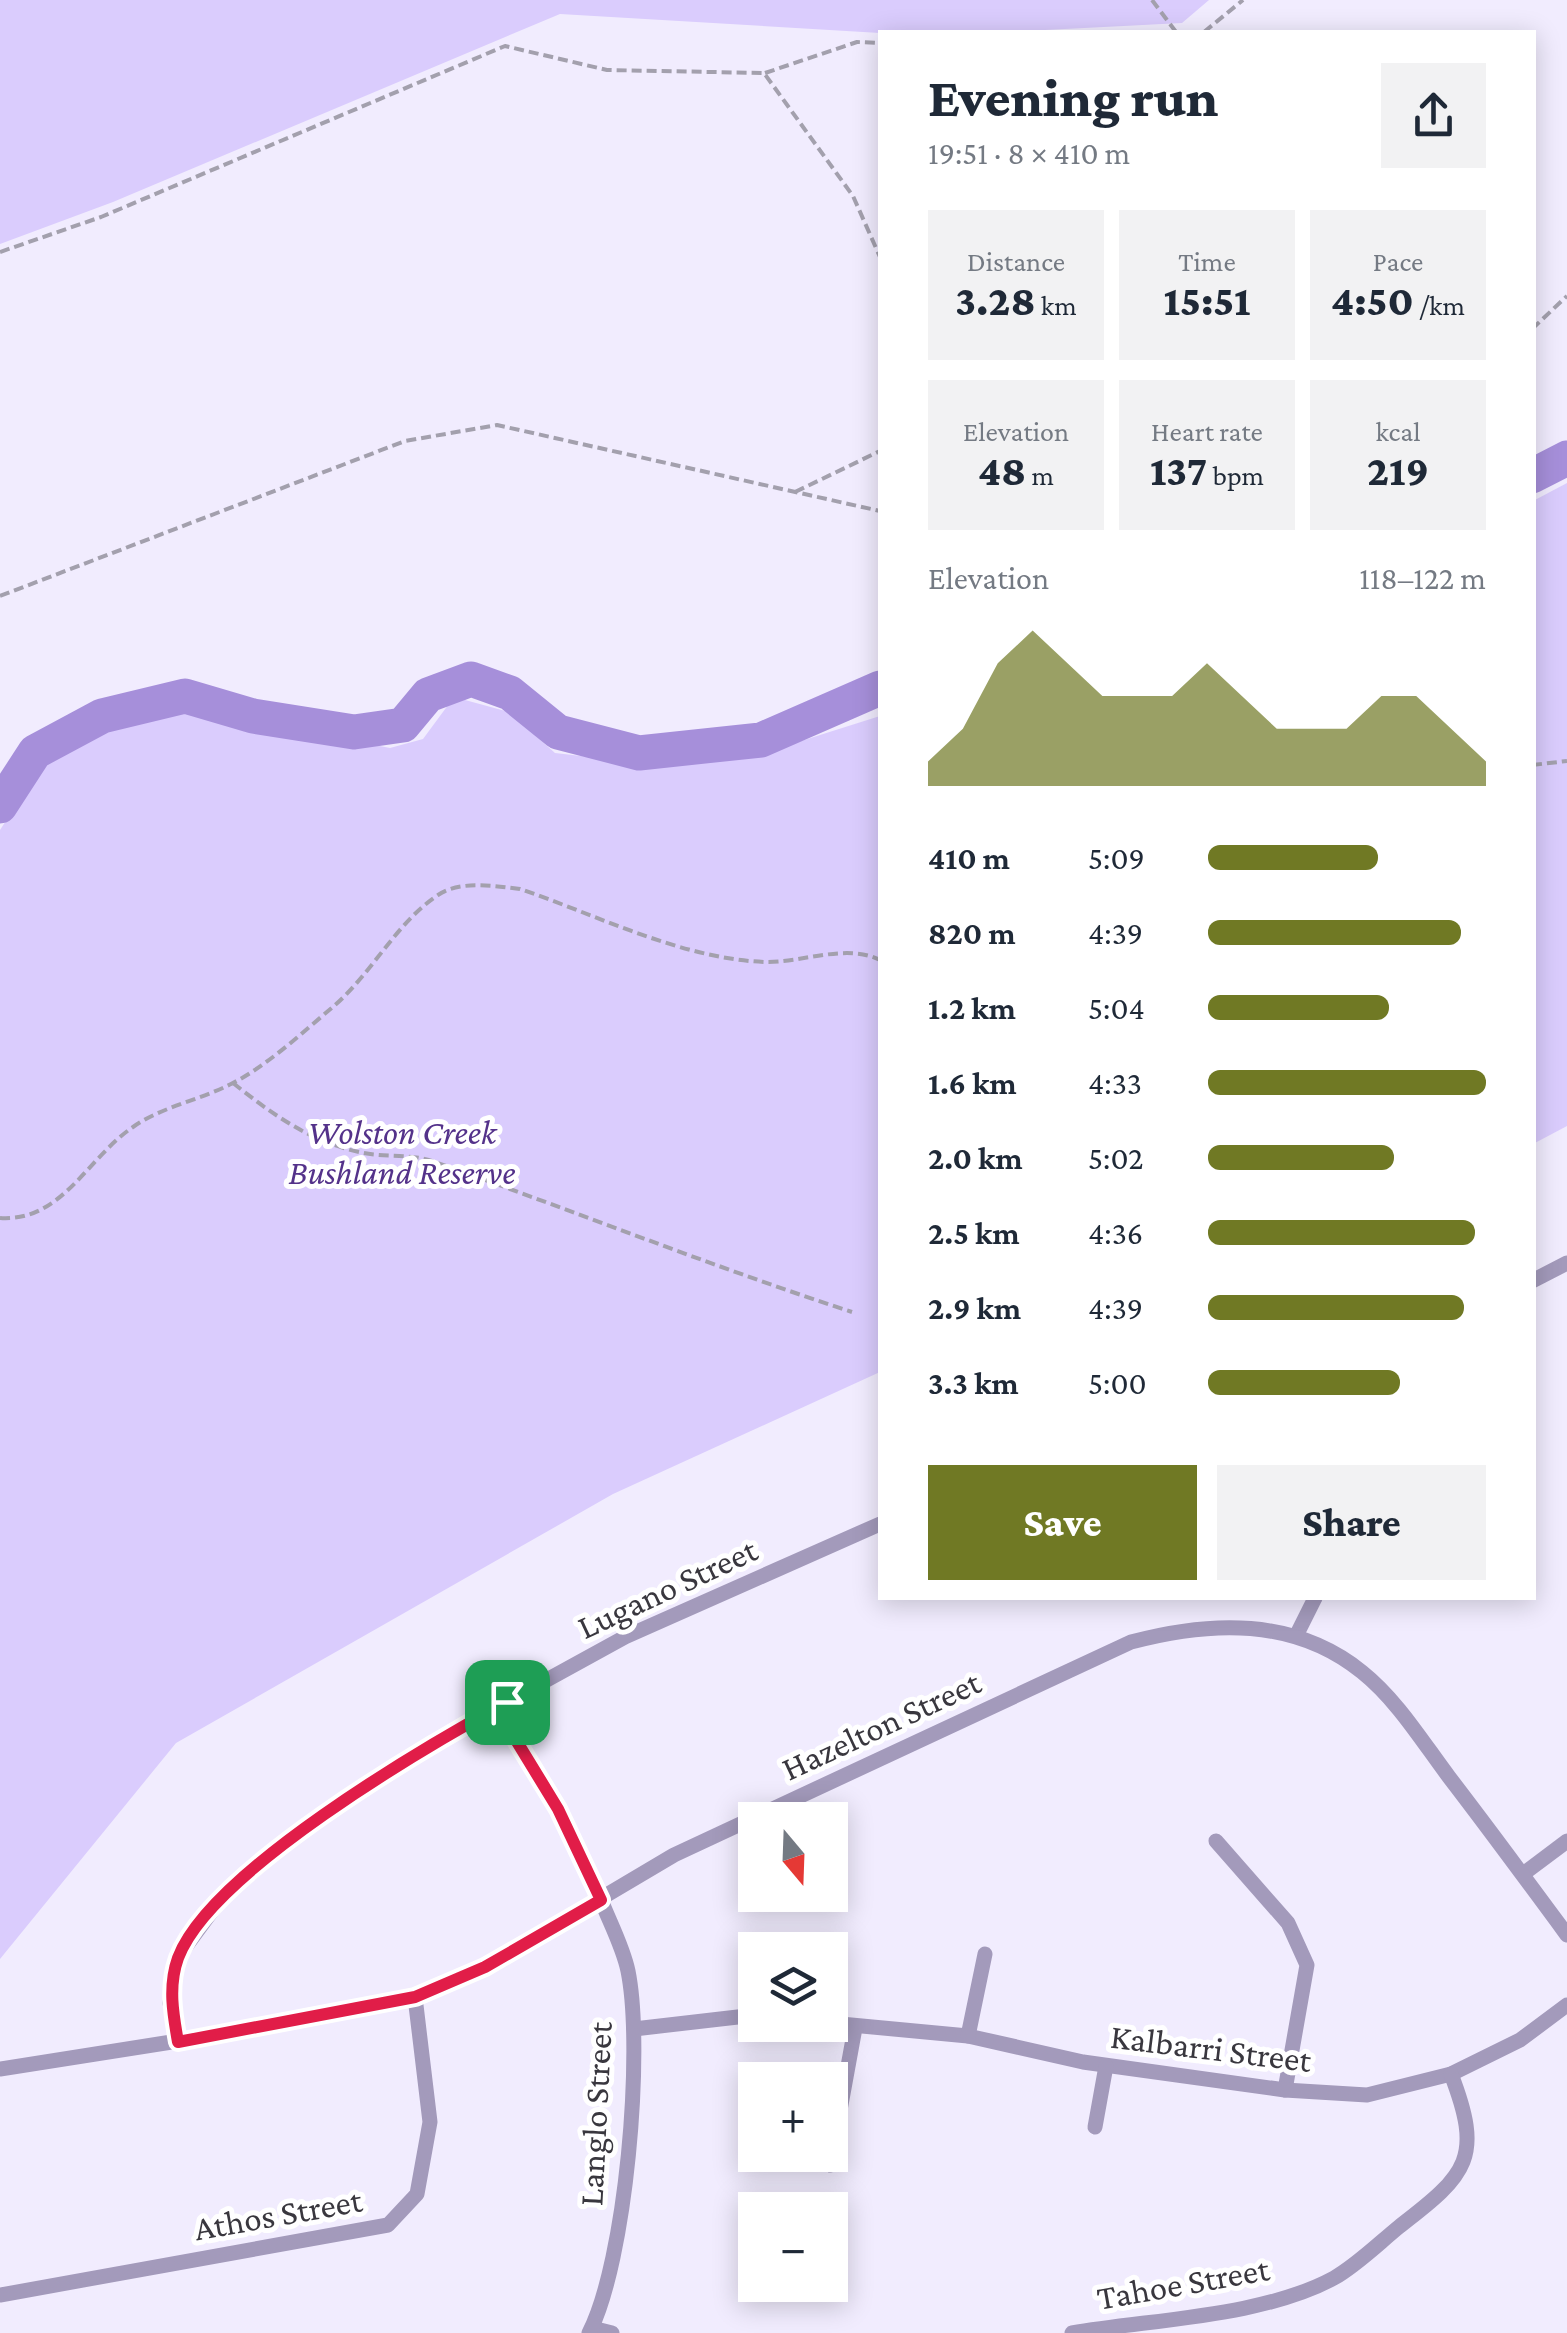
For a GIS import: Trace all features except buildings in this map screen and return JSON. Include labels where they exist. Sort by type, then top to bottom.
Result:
[{"type":"street","points":[[1536,1280],[1567,1263]]},
{"type":"street","name":"Lugano Street","points":[[178,2042],[170,2003],[178,1957],[220,1900],[293,1836],[450,1733],[626,1637],[878,1525]]},
{"type":"street","points":[[1296,1636],[1314,1600]]},
{"type":"street","name":"Hazelton Street","points":[[0,2068],[178,2042],[415,1997],[485,1967],[674,1855],[1131,1642],[1182,1628],[1242,1625],[1296,1636],[1360,1670],[1397,1708],[1567,1936]]},
{"type":"street","points":[[1216,1841],[1288,1923],[1308,1965],[1285,2090]]},
{"type":"street","points":[[1523,1874],[1567,1841]]},
{"type":"street","name":"Langlo Street","points":[[591,2330],[622,2216],[634,2028],[628,1969],[601,1900]]},
{"type":"street","points":[[968,2036],[984,1954]]},
{"type":"street","name":"Athos Street","points":[[0,2295],[388,2225],[417,2194],[430,2122],[415,1997]]},
{"type":"street","name":"Kalbarri Street","points":[[848,2027],[968,2036],[1106,2066],[1285,2090],[1366,2095],[1452,2074],[1520,2040],[1567,2005]]},
{"type":"street","points":[[634,2028],[738,2017]]},
{"type":"street","points":[[848,2070],[856,2028]]},
{"type":"street","points":[[1095,2127],[1106,2066]]},
{"type":"street","name":"Tahoe Street","points":[[1072,2333],[1276,2300],[1334,2278],[1434,2200],[1465,2164],[1470,2122],[1452,2074]]},
{"type":"street","points":[[591,2330],[612,2333]]},
{"type":"path","points":[[1152,0],[1174,30]]},
{"type":"path","points":[[1206,30],[1243,0]]},
{"type":"path","points":[[0,252],[101,217],[505,46],[607,70],[764,73],[858,42],[878,43]]},
{"type":"path","points":[[764,73],[853,196],[878,252]]},
{"type":"path","points":[[1536,325],[1567,296]]},
{"type":"path","points":[[0,596],[406,441],[497,425],[878,510]]},
{"type":"path","points":[[795,492],[878,452]]},
{"type":"path","points":[[1536,765],[1567,761]]},
{"type":"path","points":[[0,1218],[23,1219],[48,1207],[133,1126],[233,1083],[335,1005],[378,963],[418,911],[442,892],[484,884],[520,889],[728,958],[766,962],[832,954],[878,960]]},
{"type":"path","points":[[233,1083],[280,1120],[325,1142],[362,1153],[430,1160],[682,1254],[852,1312]]},
{"type":"path","points":[[507,1702],[512,1719],[508,1727],[558,1809],[601,1900]]},
{"type":"green space","points":[[0,0],[1209,0],[1182,23],[1044,30],[878,33],[560,14],[113,202],[0,244]]},
{"type":"green space","points":[[1567,483],[1567,1126],[1536,1142],[1536,499]]},
{"type":"green space","name":"Wolston Creek Bushland Reserve","points":[[454,697],[509,712],[555,753],[633,762],[779,748],[878,717],[878,1373],[613,1494],[176,1743],[0,1959],[0,830],[42,765],[107,726],[184,707],[390,748],[423,739]]},
{"type":"waterway","points":[[1536,474],[1567,458]]},
{"type":"waterway","points":[[0,806],[35,752],[102,716],[185,696],[253,716],[354,732],[403,725],[428,695],[471,679],[510,693],[558,732],[639,753],[761,740],[878,689]]},
{"type":"route","points":[[507,1702],[512,1719],[508,1727],[558,1809],[598,1885],[601,1900],[485,1967],[415,1997],[178,2042],[170,2003],[178,1957],[220,1900],[293,1836],[450,1733],[507,1702]]}]
